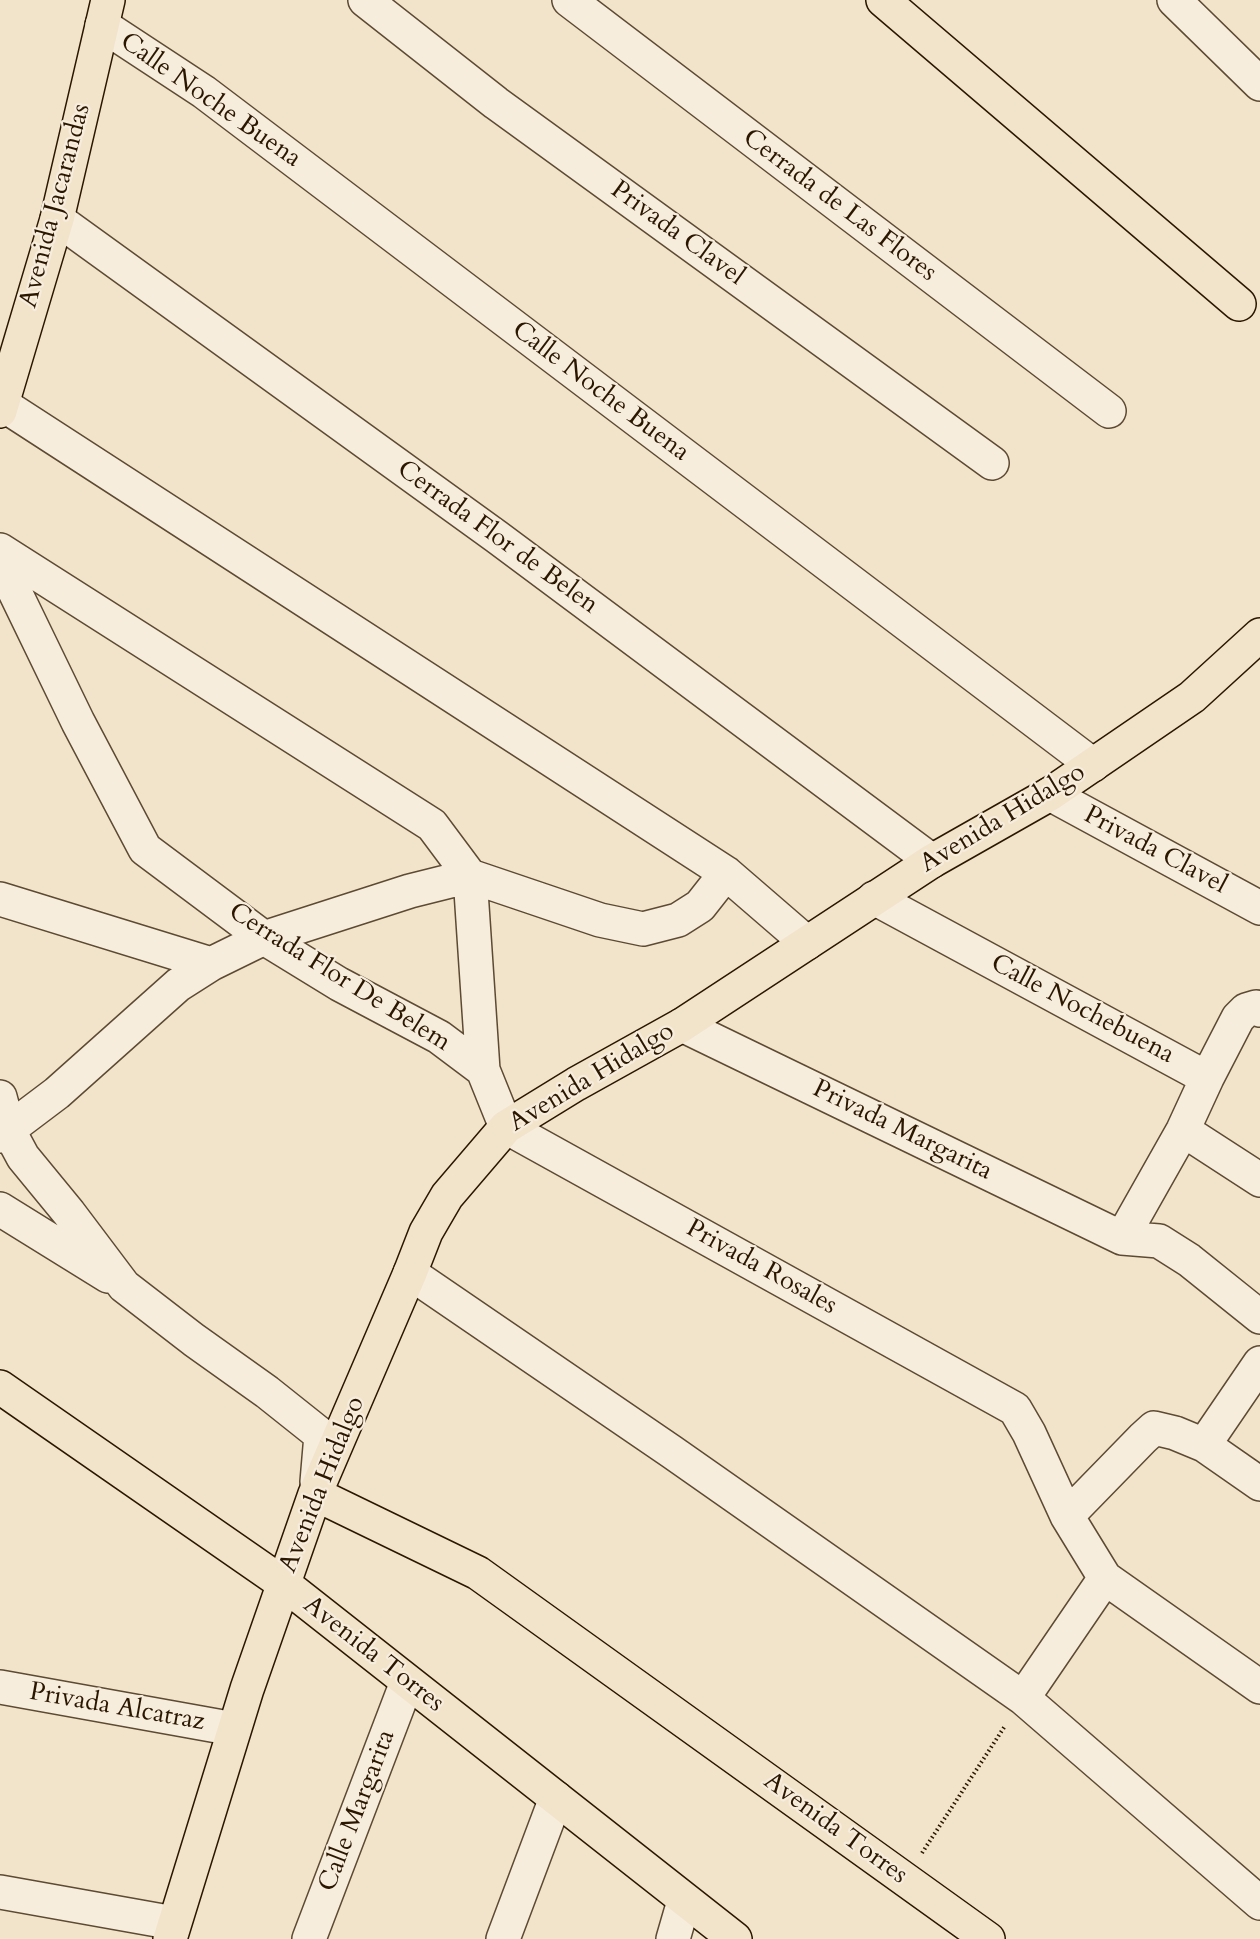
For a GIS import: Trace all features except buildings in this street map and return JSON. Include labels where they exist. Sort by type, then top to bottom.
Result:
[{"type":"main road","points":[[883,0],[1239,304]]},
{"type":"main road","name":"Avenida Jacarandas","points":[[1,407],[6,361],[57,219],[105,13]]},
{"type":"main road","name":"Avenida Hidalgo","points":[[172,1931],[234,1729],[315,1494],[411,1273],[426,1232],[447,1196],[506,1126],[682,1025],[932,861],[1050,794],[1192,697],[1260,635]]},
{"type":"main road","name":"Avenida Torres","points":[[0,1387],[284,1584],[735,1939]]},
{"type":"main road","name":"Avenida Torres","points":[[315,1494],[478,1573],[988,1939]]},
{"type":"street","name":"Privada Clavel","points":[[365,0],[496,103],[992,463]]},
{"type":"street","name":"Cerrada de Las Flores","points":[[569,0],[1109,411]]},
{"type":"street","points":[[1174,0],[1260,84]]},
{"type":"street","name":"Calle Noche Buena","points":[[105,13],[204,92],[1093,765]]},
{"type":"street","name":"Cerrada Flor de Belen","points":[[57,219],[497,537],[932,861]]},
{"type":"street","points":[[1,407],[726,873],[807,943]]},
{"type":"street","points":[[0,550],[432,825],[470,876],[483,1070],[506,1126]]},
{"type":"street","name":"Cerrada Flor De Belem","points":[[0,561],[78,722],[145,849],[264,938],[339,984],[439,1037],[483,1070]]},
{"type":"street","name":"Privada Clavel","points":[[1050,794],[1260,908]]},
{"type":"street","points":[[5,1134],[57,1093],[178,985],[211,964],[264,938],[410,891],[470,876],[600,920],[643,929],[678,920],[700,906],[726,873]]},
{"type":"street","name":"Calle Nochebuena","points":[[874,898],[1207,1078]]},
{"type":"street","points":[[0,899],[211,964]]},
{"type":"street","points":[[1122,1238],[1183,1130],[1238,1018],[1246,1010],[1256,1007],[1260,1010]]},
{"type":"street","name":"Privada Margarita","points":[[682,1025],[1122,1238],[1159,1242],[1174,1250],[1260,1317]]},
{"type":"street","points":[[0,1097],[5,1134],[124,1286]]},
{"type":"street","name":"Privada Rosales","points":[[506,1126],[1016,1409],[1067,1516]]},
{"type":"street","points":[[1183,1130],[1260,1180]]},
{"type":"street","points":[[0,1209],[124,1286],[321,1435],[315,1494]]},
{"type":"street","points":[[411,1273],[672,1452],[1023,1698],[1260,1903]]},
{"type":"street","points":[[1204,1445],[1260,1363]]},
{"type":"street","points":[[1260,1484],[1204,1445],[1175,1433],[1154,1428],[1067,1516],[1105,1578],[1260,1687]]},
{"type":"street","points":[[1023,1698],[1105,1578]]},
{"type":"street","name":"Calle Margarita","points":[[309,1939],[407,1682]]},
{"type":"street","name":"Privada Alcatraz","points":[[0,1687],[234,1729]]},
{"type":"street","points":[[503,1939],[556,1798]]},
{"type":"street","points":[[0,1893],[172,1931]]},
{"type":"street","points":[[673,1939],[684,1901]]},
{"type":"path","points":[[906,1879],[1023,1698]]}]
